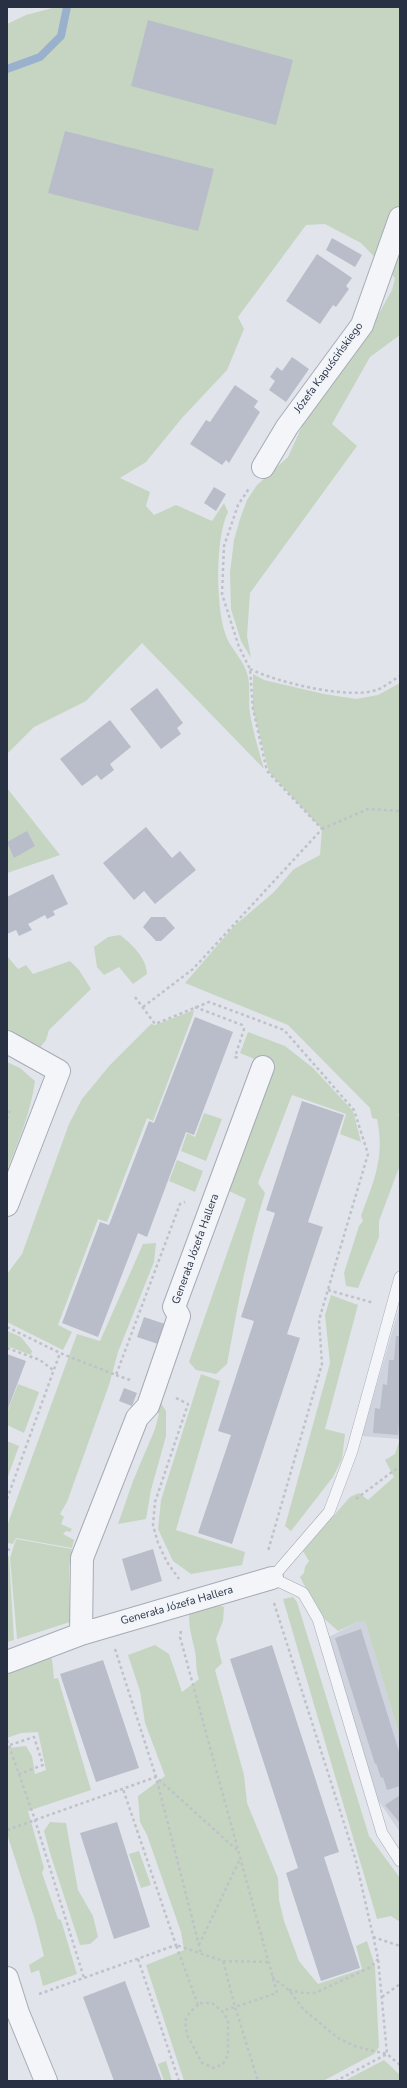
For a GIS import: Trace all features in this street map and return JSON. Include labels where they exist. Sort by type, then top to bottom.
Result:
[{"type":"street","name":"Józefa Kapuścińskiego","points":[[263,467],[287,427],[362,325],[400,218]]},
{"type":"street","points":[[7,1042],[60,1071],[7,1205]]},
{"type":"street","name":"Generała Józefa Hallera","points":[[81,1634],[82,1558],[137,1418],[148,1406],[154,1389],[179,1316],[174,1307],[254,1064]]},
{"type":"street","name":"Generała Józefa Hallera","points":[[7,1662],[81,1634],[269,1578]]},
{"type":"street","points":[[7,1978],[46,2081]]},
{"type":"lane","points":[[400,1277],[352,1451],[330,1512],[269,1578],[303,1593],[318,1620],[382,1833],[400,1861]]},
{"type":"path","points":[[263,467],[238,505],[224,546],[222,594],[238,647],[250,669],[253,709],[267,770],[322,829]]},
{"type":"path","points":[[250,669],[265,677],[352,694],[378,689],[400,676]]},
{"type":"path","points":[[143,1007],[193,969],[322,829],[368,809],[400,811]]},
{"type":"path","points":[[135,997],[155,1024],[209,1002],[284,1030],[354,1110],[368,1154],[319,1320],[322,1364],[266,1558],[260,1563],[269,1578],[356,1861],[378,1958],[387,2054]]},
{"type":"path","points":[[195,1008],[242,1025],[244,1029],[235,1057],[254,1064]]},
{"type":"path","points":[[7,1119],[10,1110]]},
{"type":"path","points":[[116,1375],[180,1204],[191,1199]]},
{"type":"path","points":[[328,1290],[391,1308]]},
{"type":"path","points":[[7,1327],[60,1353],[154,1389],[188,1404],[155,1502],[153,1525],[158,1543],[167,1562],[187,1590],[180,1638],[277,1994],[222,2011]]},
{"type":"path","points":[[7,1348],[40,1360],[53,1370]]},
{"type":"path","points":[[7,1499],[60,1353]]},
{"type":"path","points":[[330,1512],[352,1502],[400,1466]]},
{"type":"path","points":[[7,1549],[12,1551]]},
{"type":"path","points":[[107,1626],[156,1777],[201,1953]]},
{"type":"path","points":[[10,1745],[34,1737],[43,1765],[19,1774]]},
{"type":"path","points":[[7,1740],[35,1820],[84,1978]]},
{"type":"path","points":[[156,1777],[238,1851]]},
{"type":"path","points":[[7,1830],[156,1777]]},
{"type":"path","points":[[123,1789],[198,2005]]},
{"type":"path","points":[[199,1945],[240,1859]]},
{"type":"path","points":[[373,1937],[400,1946]]},
{"type":"path","points":[[15,2002],[176,1945],[224,1961],[268,1962]]},
{"type":"path","points":[[289,1990],[304,1993],[315,1993],[371,1967],[378,1958]]},
{"type":"path","points":[[138,1959],[179,2081]]},
{"type":"path","points":[[224,1961],[235,2007],[258,2081]]},
{"type":"path","points":[[272,1977],[289,1990],[304,2010],[338,2038],[357,2047],[387,2054],[400,2065]]},
{"type":"path","points":[[382,1997],[400,1984]]},
{"type":"path","points":[[200,2002],[212,2003],[222,2011],[228,2025],[228,2056],[223,2064],[214,2068],[202,2063],[187,2035],[185,2021],[190,2012],[198,2005],[200,2002]]},
{"type":"path","points":[[336,2081],[387,2054]]},
{"type":"shaded area","points":[[400,1305],[400,1439],[362,1436]]},
{"type":"shaded area","points":[[365,1620],[400,1737],[400,1832],[378,1800],[329,1637],[357,1622]]},
{"type":"green space","points":[[56,7],[400,7],[400,335],[370,357],[332,424],[357,446],[250,593],[247,636],[251,658],[241,641],[231,609],[230,573],[234,540],[247,500],[257,485],[288,457],[309,411],[337,372],[361,346],[392,290],[395,278],[361,243],[325,224],[306,225],[238,317],[244,329],[227,370],[182,418],[146,462],[120,478],[150,492],[146,506],[154,515],[176,505],[212,521],[224,503],[228,512],[221,538],[218,572],[222,621],[227,638],[247,673],[249,682],[249,708],[251,720],[264,769],[142,643],[86,701],[34,727],[7,754],[7,24],[26,15]]},
{"type":"green space","points":[[253,674],[264,680],[324,694],[356,699],[378,695],[400,683],[400,1112],[398,1115],[400,1117],[400,1165],[379,1221],[379,1237],[358,1288],[346,1286],[344,1273],[359,1226],[363,1221],[361,1216],[377,1169],[380,1146],[377,1119],[372,1118],[370,1108],[288,1025],[185,983],[234,926],[273,893],[294,869],[320,855],[322,829],[269,772],[253,709]]},
{"type":"green space","points":[[7,788],[60,855],[7,873]]},
{"type":"green space","points":[[120,935],[142,957],[146,968],[147,974],[133,984],[119,967],[104,975],[97,967],[94,947],[108,937]]},
{"type":"green space","points":[[7,956],[18,969],[26,965],[33,974],[70,961],[79,970],[91,989],[49,1030],[46,1040],[38,1050],[7,1034]]},
{"type":"green space","points":[[194,1010],[153,1121],[147,1118],[107,1222],[98,1219],[58,1325],[72,1332],[63,1350],[7,1322],[7,1274],[22,1254],[69,1124],[82,1099],[110,1065],[151,1024],[155,1025]]},
{"type":"green space","points":[[248,1032],[285,1046],[313,1068],[353,1111],[361,1142],[340,1134],[346,1114],[292,1095],[258,1183],[265,1193],[248,1256],[227,1364],[216,1374],[196,1370],[189,1362],[246,1199],[229,1191],[231,1174],[269,1065],[240,1053]]},
{"type":"green space","points":[[7,1062],[20,1068],[35,1081],[20,1138],[7,1170]]},
{"type":"green space","points":[[204,1113],[222,1119],[206,1161],[181,1151],[187,1133],[195,1137]]},
{"type":"green space","points":[[177,1160],[203,1171],[195,1192],[169,1181]]},
{"type":"green space","points":[[156,1243],[154,1262],[118,1352],[109,1385],[67,1502],[60,1514],[64,1517],[61,1524],[72,1529],[70,1532],[66,1531],[63,1534],[74,1540],[72,1548],[16,1538],[13,1544],[7,1543],[7,1526],[77,1334],[100,1341],[143,1244]]},
{"type":"green space","points":[[331,1295],[358,1305],[325,1429],[345,1434],[342,1459],[333,1477],[291,1531],[285,1526],[330,1363],[325,1315]]},
{"type":"green space","points":[[7,1331],[21,1337],[32,1351],[31,1355],[7,1346]]},
{"type":"green space","points":[[201,1374],[220,1381],[176,1530],[245,1552],[242,1565],[191,1574],[173,1561],[158,1529],[161,1500]]},
{"type":"green space","points":[[18,1384],[39,1392],[24,1433],[7,1425],[7,1412]]},
{"type":"green space","points":[[157,1397],[166,1411],[166,1436],[151,1490],[146,1519],[118,1524],[133,1481],[155,1429],[159,1414],[151,1404]]},
{"type":"green space","points":[[400,1439],[400,1737],[365,1621],[357,1622],[338,1631],[320,1615],[300,1577],[304,1573],[305,1567],[309,1561],[303,1551],[350,1497],[359,1493],[368,1500],[394,1477],[385,1460],[395,1454]]},
{"type":"green space","points":[[7,1441],[19,1446],[7,1479]]},
{"type":"green space","points":[[16,1539],[72,1549],[69,1568],[70,1622],[17,1639],[10,1558]]},
{"type":"green space","points":[[7,1556],[9,1556],[14,1640],[7,1642]]},
{"type":"green space","points":[[293,1597],[297,1602],[369,1836],[400,1878],[400,1922],[391,1916],[377,1919],[283,1599]]},
{"type":"green space","points":[[210,1603],[224,1607],[223,1621],[216,1639],[222,1663],[215,1670],[244,1775],[247,1803],[278,1878],[279,1900],[284,1921],[299,1961],[318,1984],[362,1969],[356,1946],[367,1941],[375,1966],[379,2047],[374,2054],[323,2081],[184,2081],[146,1965],[184,1950],[181,1932],[147,1835],[140,1822],[138,1796],[165,1776],[145,1723],[140,1691],[128,1655],[155,1645],[169,1654],[182,1692],[199,1679],[191,1636],[189,1611]]},
{"type":"green space","points":[[45,1655],[52,1659],[54,1679],[58,1678],[91,1790],[28,1811],[44,1868],[42,1873],[58,1919],[61,1920],[77,1974],[43,1986],[39,1970],[31,1973],[29,1965],[44,1956],[35,1920],[7,1834],[7,1748],[26,1746],[32,1756],[35,1774],[46,1770],[38,1732],[21,1733],[7,1738],[7,1671]]},
{"type":"green space","points":[[50,1822],[66,1823],[78,1890],[93,1916],[98,1937],[90,1944],[80,1945],[44,1831]]},
{"type":"green space","points":[[139,1851],[151,1885],[141,1888],[129,1854]]},
{"type":"green space","points":[[384,2060],[400,2075],[400,2081],[344,2081]]},
{"type":"green space","points":[[166,2061],[172,2081],[164,2081],[158,2064]]},
{"type":"building","points":[[148,20],[293,60],[276,125],[131,86]]},
{"type":"building","points":[[65,131],[214,169],[198,231],[48,193]]},
{"type":"building","points":[[332,238],[362,255],[355,267],[326,250]]},
{"type":"building","points":[[317,254],[352,278],[346,286],[349,289],[336,307],[333,305],[320,324],[286,301]]},
{"type":"building","points":[[292,357],[309,369],[286,402],[269,390],[275,381],[270,377],[277,367],[282,371]]},
{"type":"building","points":[[235,385],[258,401],[254,407],[260,412],[229,463],[226,460],[222,465],[190,444],[206,420],[210,422]]},
{"type":"building","points":[[214,487],[226,494],[216,511],[204,503]]},
{"type":"building","points":[[157,688],[183,723],[177,728],[181,734],[161,749],[130,709]]},
{"type":"building","points":[[110,720],[131,747],[110,764],[114,770],[101,780],[97,775],[82,786],[60,759]]},
{"type":"building","points":[[146,827],[172,858],[180,851],[196,870],[155,904],[144,891],[134,900],[103,863]]},
{"type":"building","points":[[27,831],[35,846],[14,858],[7,842]]},
{"type":"building","points":[[53,874],[68,904],[53,911],[55,915],[47,919],[45,915],[28,924],[32,930],[19,936],[16,930],[7,934],[7,897]]},
{"type":"building","points":[[151,917],[165,917],[175,928],[161,941],[156,941],[143,927]]},
{"type":"building","points":[[195,1017],[233,1032],[194,1135],[186,1132],[147,1237],[138,1233],[98,1337],[62,1323],[100,1222],[109,1225],[149,1121],[154,1123]]},
{"type":"building","points":[[302,1101],[344,1115],[308,1222],[323,1227],[287,1334],[300,1338],[232,1544],[198,1533],[231,1435],[218,1431],[254,1321],[241,1317],[275,1213],[266,1210]]},
{"type":"building","points":[[144,1317],[168,1325],[161,1345],[137,1337]]},
{"type":"building","points":[[396,1336],[400,1336],[400,1411],[398,1435],[373,1433],[375,1408],[380,1409],[383,1384],[387,1385],[389,1360],[394,1360]]},
{"type":"building","points":[[7,1354],[26,1361],[7,1411]]},
{"type":"building","points":[[124,1388],[137,1393],[132,1406],[119,1401]]},
{"type":"building","points":[[153,1549],[162,1581],[131,1591],[122,1559]]},
{"type":"building","points":[[361,1629],[400,1755],[400,1786],[387,1790],[383,1777],[381,1778],[376,1763],[375,1764],[335,1638]]},
{"type":"building","points":[[272,1645],[339,1852],[324,1857],[360,1968],[321,1981],[286,1873],[298,1868],[230,1659]]},
{"type":"building","points":[[103,1660],[139,1768],[96,1782],[60,1674]]},
{"type":"building","points":[[400,1795],[400,1823],[385,1805]]},
{"type":"building","points":[[117,1822],[150,1927],[114,1939],[80,1833]]},
{"type":"building","points":[[125,1981],[162,2081],[114,2081],[83,1997]]},
{"type":"waterway","points":[[7,69],[40,57],[61,36],[67,7]]}]
